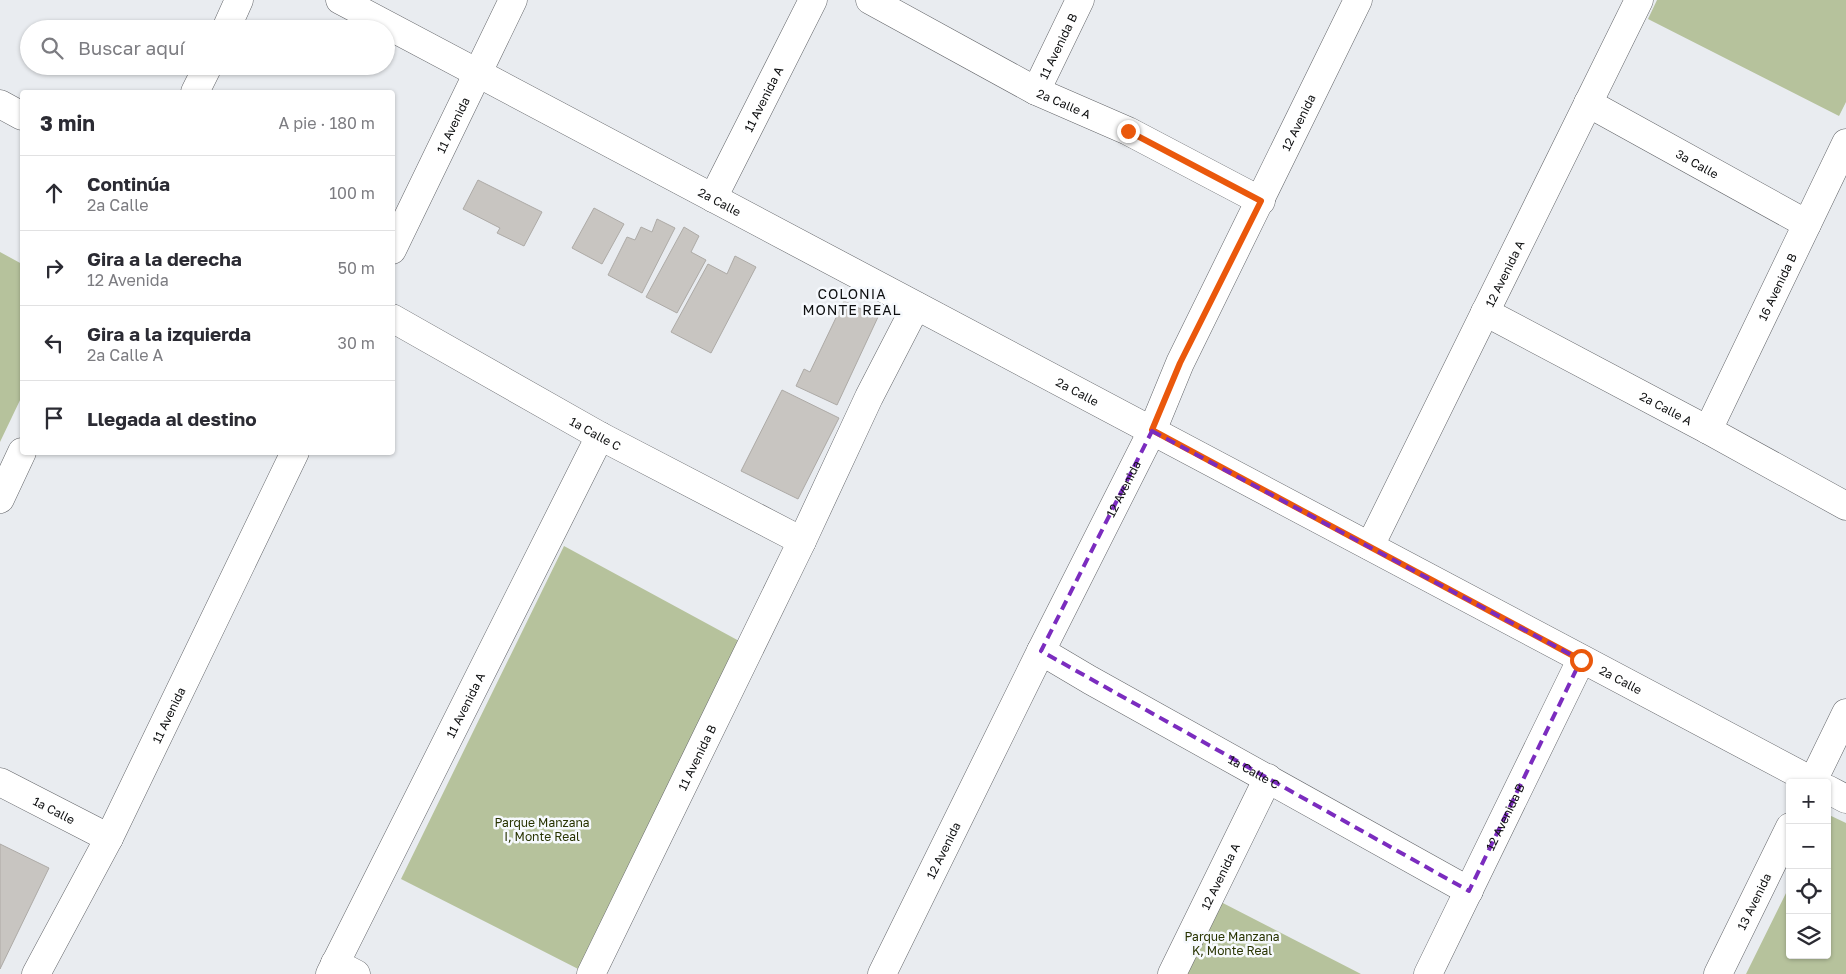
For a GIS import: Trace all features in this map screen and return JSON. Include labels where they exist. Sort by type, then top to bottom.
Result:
[{"type":"street","points":[[230,20],[240,0]]},
{"type":"street","name":"2a Calle","points":[[340,0],[377,20]]},
{"type":"street","name":"11 Avenida","points":[[395,244],[513,0]]},
{"type":"street","name":"11 Avenida A","points":[[713,198],[813,0]]},
{"type":"street","name":"2a Calle A","points":[[870,0],[1036,91],[1128,131],[1261,201]]},
{"type":"street","name":"11 Avenida B","points":[[1036,91],[1080,0]]},
{"type":"street","name":"12 Avenida","points":[[882,974],[1152,430],[1180,363],[1358,0]]},
{"type":"street","name":"12 Avenida A","points":[[1370,546],[1639,0]]},
{"type":"street","name":"2a Calle","points":[[395,29],[1807,779]]},
{"type":"street","points":[[196,90],[204,75]]},
{"type":"street","name":"3a Calle","points":[[1588,103],[1807,224]]},
{"type":"street","points":[[0,104],[20,115]]},
{"type":"street","name":"16 Avenida B","points":[[1708,430],[1846,143]]},
{"type":"street","name":"11 Avenida B","points":[[591,974],[802,541],[869,397],[916,306]]},
{"type":"street","name":"2a Calle A","points":[[1485,312],[1708,430],[1846,506]]},
{"type":"street","name":"1a Calle C","points":[[395,320],[600,436],[802,541]]},
{"type":"street","name":"11 Avenida A","points":[[340,970],[600,436]]},
{"type":"street","points":[[0,499],[21,455]]},
{"type":"street","name":"11 Avenida","points":[[36,974],[109,838],[294,455]]},
{"type":"street","name":"1a Calle C","points":[[1041,651],[1469,891]]},
{"type":"street","name":"12 Avenida B","points":[[1428,974],[1581,660]]},
{"type":"street","points":[[1819,779],[1846,713]]},
{"type":"street","name":"12 Avenida A","points":[[1172,974],[1268,778]]},
{"type":"street","name":"1a Calle","points":[[0,782],[109,838]]},
{"type":"street","name":"2a Calle","points":[[1831,791],[1846,799]]},
{"type":"street","name":"13 Avenida","points":[[1718,974],[1786,835]]},
{"type":"highlighted area","points":[[1152,431],[1581,660],[1469,891],[1041,651]]},
{"type":"green space","points":[[1657,0],[1846,0],[1846,102],[1839,116],[1648,19]]},
{"type":"green space","points":[[0,252],[20,263],[20,400],[0,442]]},
{"type":"green space","name":"Parque Manzana I, Monte Real","points":[[564,546],[741,642],[588,974],[401,879]]},
{"type":"green space","points":[[1831,816],[1846,823],[1846,974],[1746,974],[1786,893],[1786,959],[1831,959]]},
{"type":"green space","name":"Parque Manzana K, Monte Real","points":[[1217,900],[1361,974],[1182,974]]},
{"type":"building","points":[[478,180],[542,212],[524,246],[497,233],[500,228],[463,209]]},
{"type":"building","points":[[594,208],[624,224],[602,264],[572,248]]},
{"type":"building","points":[[657,219],[675,228],[642,293],[608,275],[627,237],[635,240],[641,227],[652,232]]},
{"type":"building","points":[[684,227],[699,236],[691,252],[706,260],[677,313],[646,297]]},
{"type":"building","points":[[735,256],[756,267],[711,353],[671,332],[708,264],[727,274]]},
{"type":"building","points":[[844,301],[878,317],[837,405],[796,386],[804,369],[810,372]]},
{"type":"building","points":[[782,390],[839,418],[798,499],[741,471]]},
{"type":"building","points":[[0,844],[49,868],[0,969]]},
{"type":"district","name":"COLONIA MONTE REAL","points":[[852,302]]},
{"type":"route","points":[[1128,131],[1261,201],[1180,363],[1152,430],[1581,660]]}]
